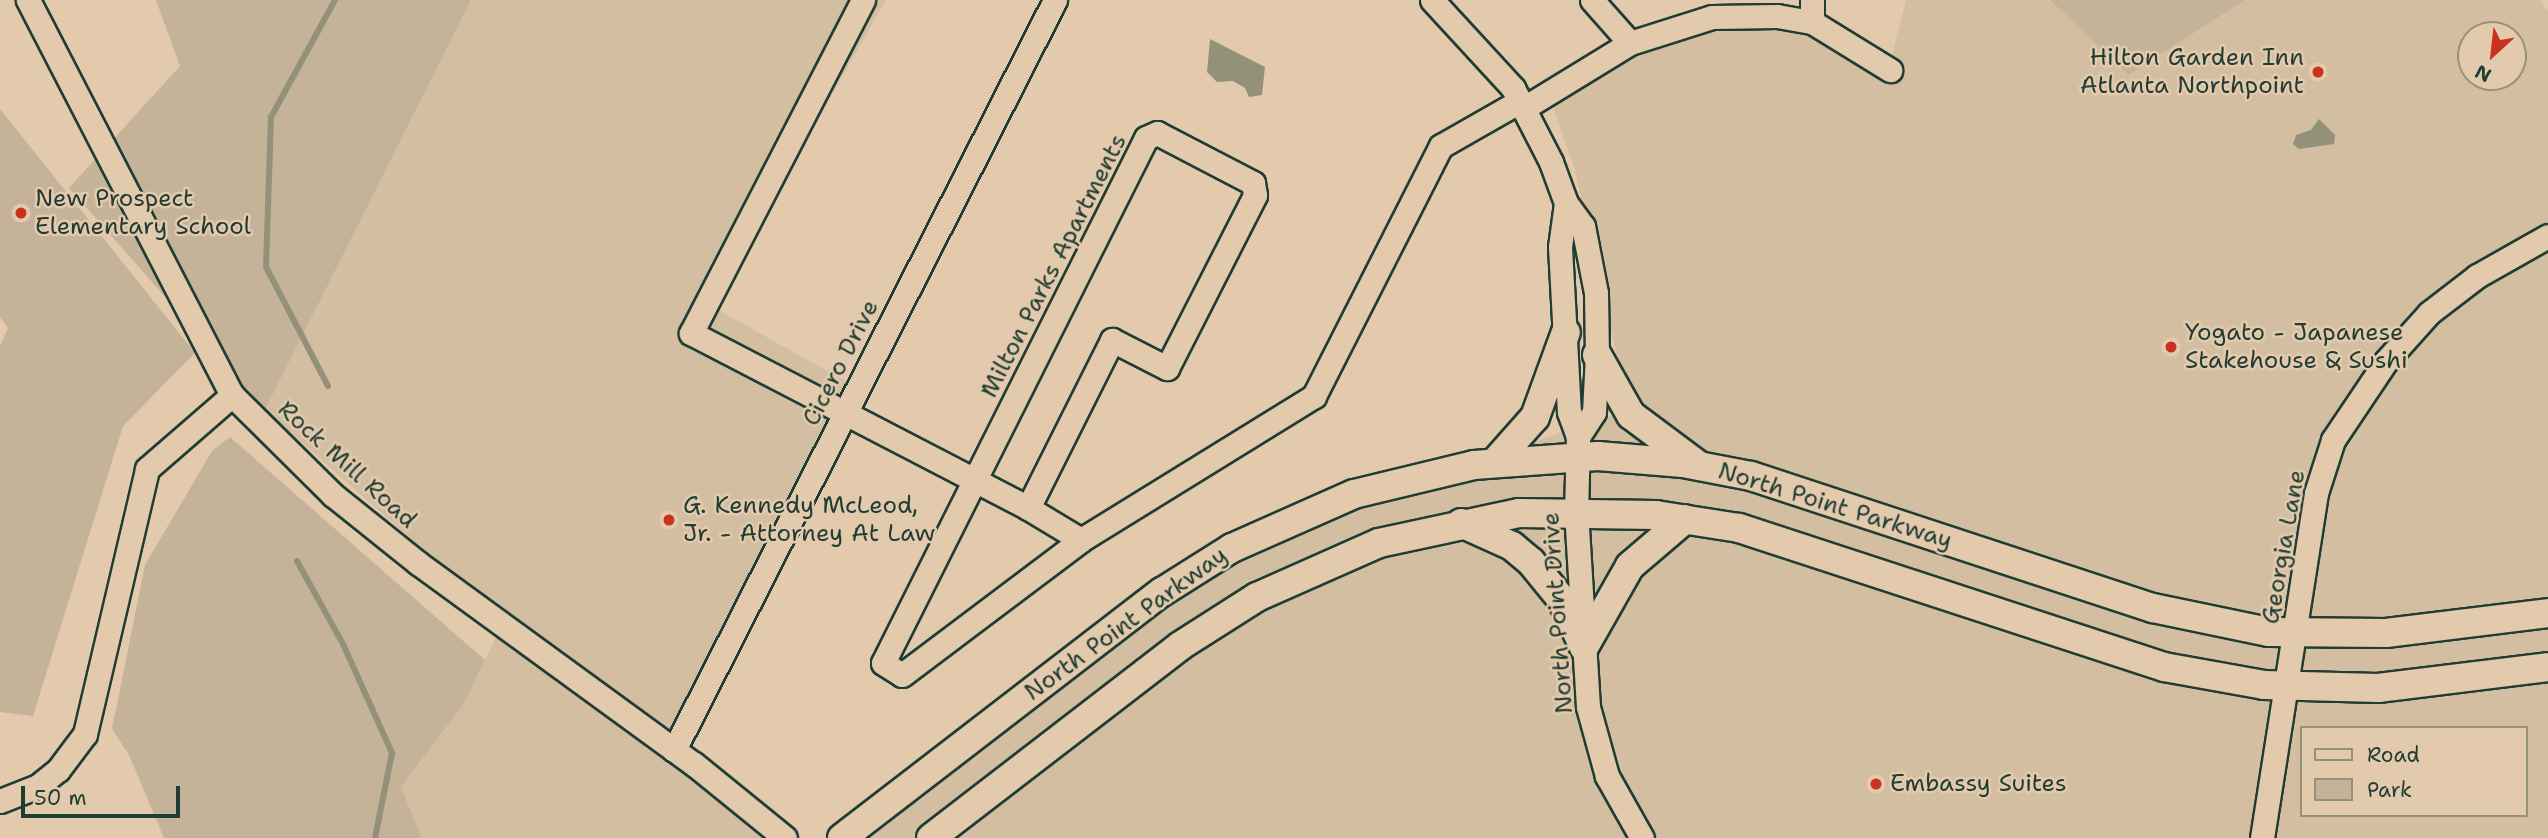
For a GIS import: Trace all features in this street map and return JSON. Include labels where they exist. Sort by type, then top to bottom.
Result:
[{"type":"street","name":"Rock Mill Road","points":[[28,0],[232,395],[333,495],[418,563],[674,750],[785,838]]},
{"type":"street","points":[[863,0],[691,333],[1028,508],[1081,540]]},
{"type":"street","name":"Cicero Drive","points":[[674,750],[1055,0]]},
{"type":"street","points":[[1432,0],[1513,88],[1566,203],[1583,226],[1596,293],[1597,355],[1594,412],[1577,447]]},
{"type":"street","points":[[1592,0],[1630,43]]},
{"type":"street","points":[[1812,11],[1890,70]]},
{"type":"street","name":"Milton Parks Apartments","points":[[1028,508],[1112,340],[1167,368],[1255,195],[1253,183],[1157,133],[1146,138],[883,663],[902,675],[1081,540],[1314,396],[1441,146],[1630,43],[1712,17],[1777,16],[1812,11]]},
{"type":"street","points":[[1566,203],[1560,247],[1569,412],[1577,447]]},
{"type":"street","name":"Georgia Lane","points":[[2262,838],[2316,493],[2333,440],[2359,396],[2430,313],[2477,275],[2548,236]]},
{"type":"street","points":[[1495,462],[1535,417],[1566,332]]},
{"type":"street","points":[[1597,355],[1631,415],[1700,466]]},
{"type":"street","points":[[0,801],[38,786],[58,770],[85,734],[147,469],[232,395]]},
{"type":"street","name":"North Point Parkway","points":[[842,838],[1162,592],[1232,548],[1354,495],[1495,462],[1577,447],[1700,466],[1807,492],[2154,608],[2226,625],[2296,634],[2386,633],[2548,613]]},
{"type":"street","name":"North Point Drive","points":[[1577,447],[1576,511],[1588,707],[1607,776],[1642,838]]},
{"type":"street","name":"North Point Parkway","points":[[931,838],[1180,646],[1256,597],[1379,543],[1461,523],[1519,513],[1576,511],[1685,519],[1775,538],[2164,667],[2286,688],[2378,688],[2548,667]]},
{"type":"street","points":[[1584,647],[1630,566],[1685,519]]},
{"type":"street","points":[[1461,523],[1512,545],[1531,562],[1562,600],[1584,647]]},
{"type":"shaded area","points":[[471,0],[886,0],[711,306],[860,389],[674,754],[780,838],[422,838],[401,787],[463,705],[504,621],[265,410]]},
{"type":"shaded area","points":[[1906,0],[2050,0],[2129,75],[2245,0],[2540,0],[2548,11],[2548,838],[835,838],[1224,546],[1629,410],[1574,167],[1550,99],[1650,27],[1774,4],[1891,59]]},
{"type":"shaded area","points":[[1210,39],[1265,67],[1262,95],[1249,97],[1245,88],[1233,81],[1217,82],[1207,72]]},
{"type":"shaded area","points":[[2319,119],[2335,135],[2334,144],[2299,149],[2293,144],[2296,135],[2311,130]]},
{"type":"green space","points":[[156,0],[471,0],[265,410],[69,188],[180,66]]},
{"type":"green space","points":[[2050,0],[2245,0],[2129,75]]},
{"type":"green space","points":[[0,109],[195,353],[123,426],[33,716],[0,712],[0,346],[8,328],[0,317]]},
{"type":"green space","points":[[230,437],[485,660],[463,705],[401,787],[422,838],[164,838],[129,755],[112,729],[145,565],[212,451]]},
{"type":"waterway","points":[[328,386],[266,267],[271,117],[335,0]]},
{"type":"waterway","points":[[297,561],[343,644],[392,753],[375,838]]},
{"type":"place","name":"Hilton Garden Inn Atlanta Northpoint","points":[[2318,72]]},
{"type":"place","name":"New Prospect Elementary School","points":[[21,213]]},
{"type":"place","name":"Yogato - Japanese Stakehouse & Sushi","points":[[2171,347]]},
{"type":"place","name":"G. Kennedy McLeod, Jr. - Attorney At Law","points":[[669,520]]},
{"type":"place","name":"Embassy Suites","points":[[1876,784]]}]
